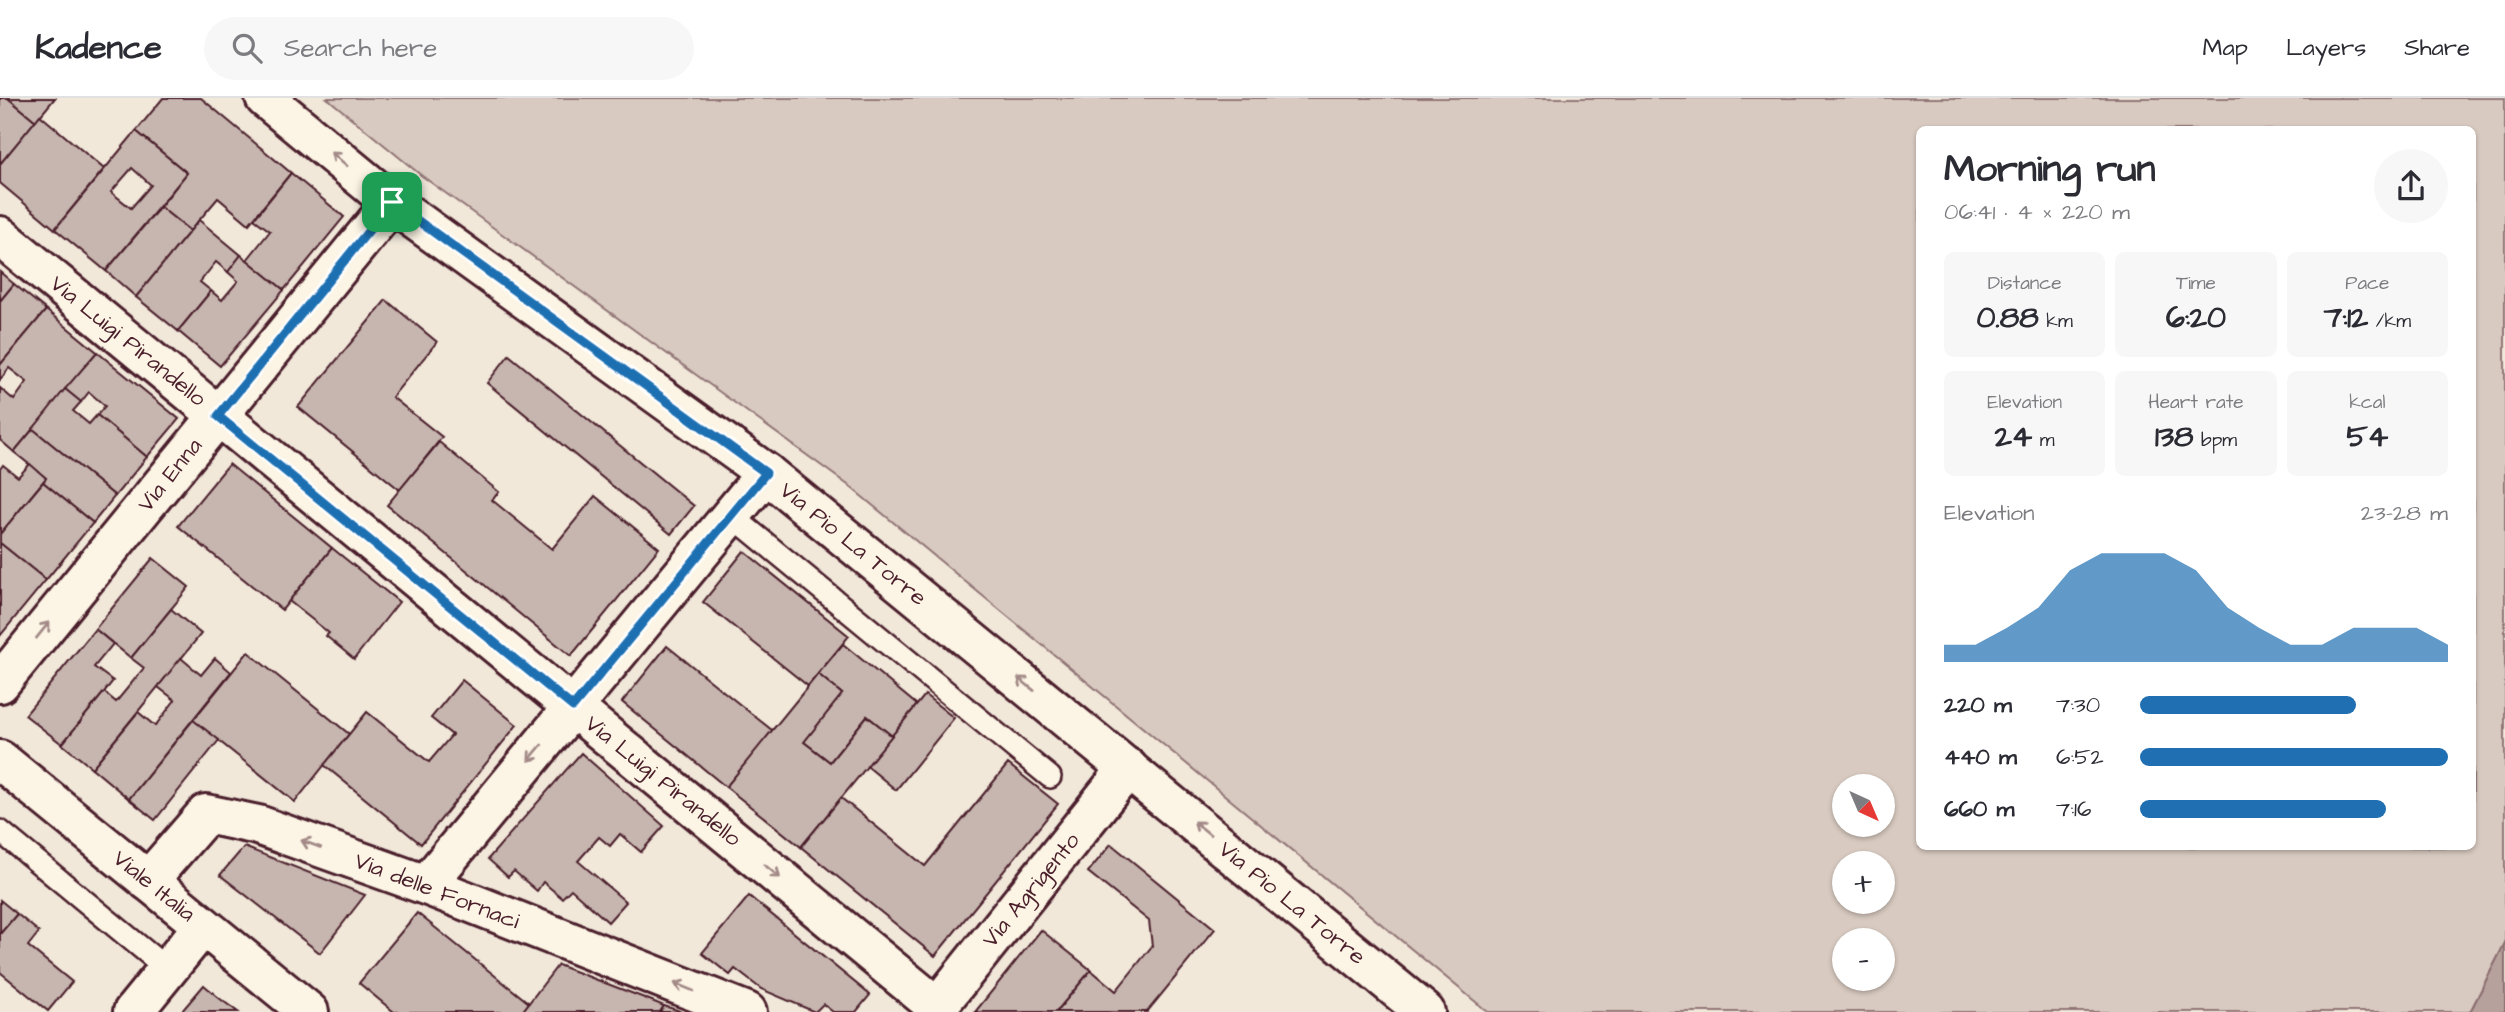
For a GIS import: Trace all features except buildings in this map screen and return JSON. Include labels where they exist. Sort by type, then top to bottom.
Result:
[{"type":"street","name":"Via Pio La Torre","points":[[265,98],[392,202],[766,473],[1425,1012]]},
{"type":"street","name":"Via Enna","points":[[0,683],[392,202]]},
{"type":"street","name":"Via Luigi Pirandello","points":[[0,236],[935,1009]]},
{"type":"street","points":[[426,885],[766,473]]},
{"type":"street","name":"Viale Italia","points":[[0,760],[309,1012]]},
{"type":"street","name":"Via Agrigento","points":[[935,1009],[1128,768]]},
{"type":"street","name":"Via delle Fornaci","points":[[148,881],[206,814],[258,825],[426,885],[747,1012]]},
{"type":"street","points":[[133,1012],[203,926]]},
{"type":"lane","points":[[731,515],[1050,777]]},
{"type":"lane","points":[[0,831],[167,969]]},
{"type":"shaded area","points":[[327,98],[2505,98],[2505,943],[2470,1012],[1488,1012],[848,485],[422,176]]},
{"type":"shaded area","points":[[2505,943],[2505,1012],[2470,1012]]},
{"type":"route","points":[[392,202],[766,473],[573,707],[218,416],[392,202]]}]
